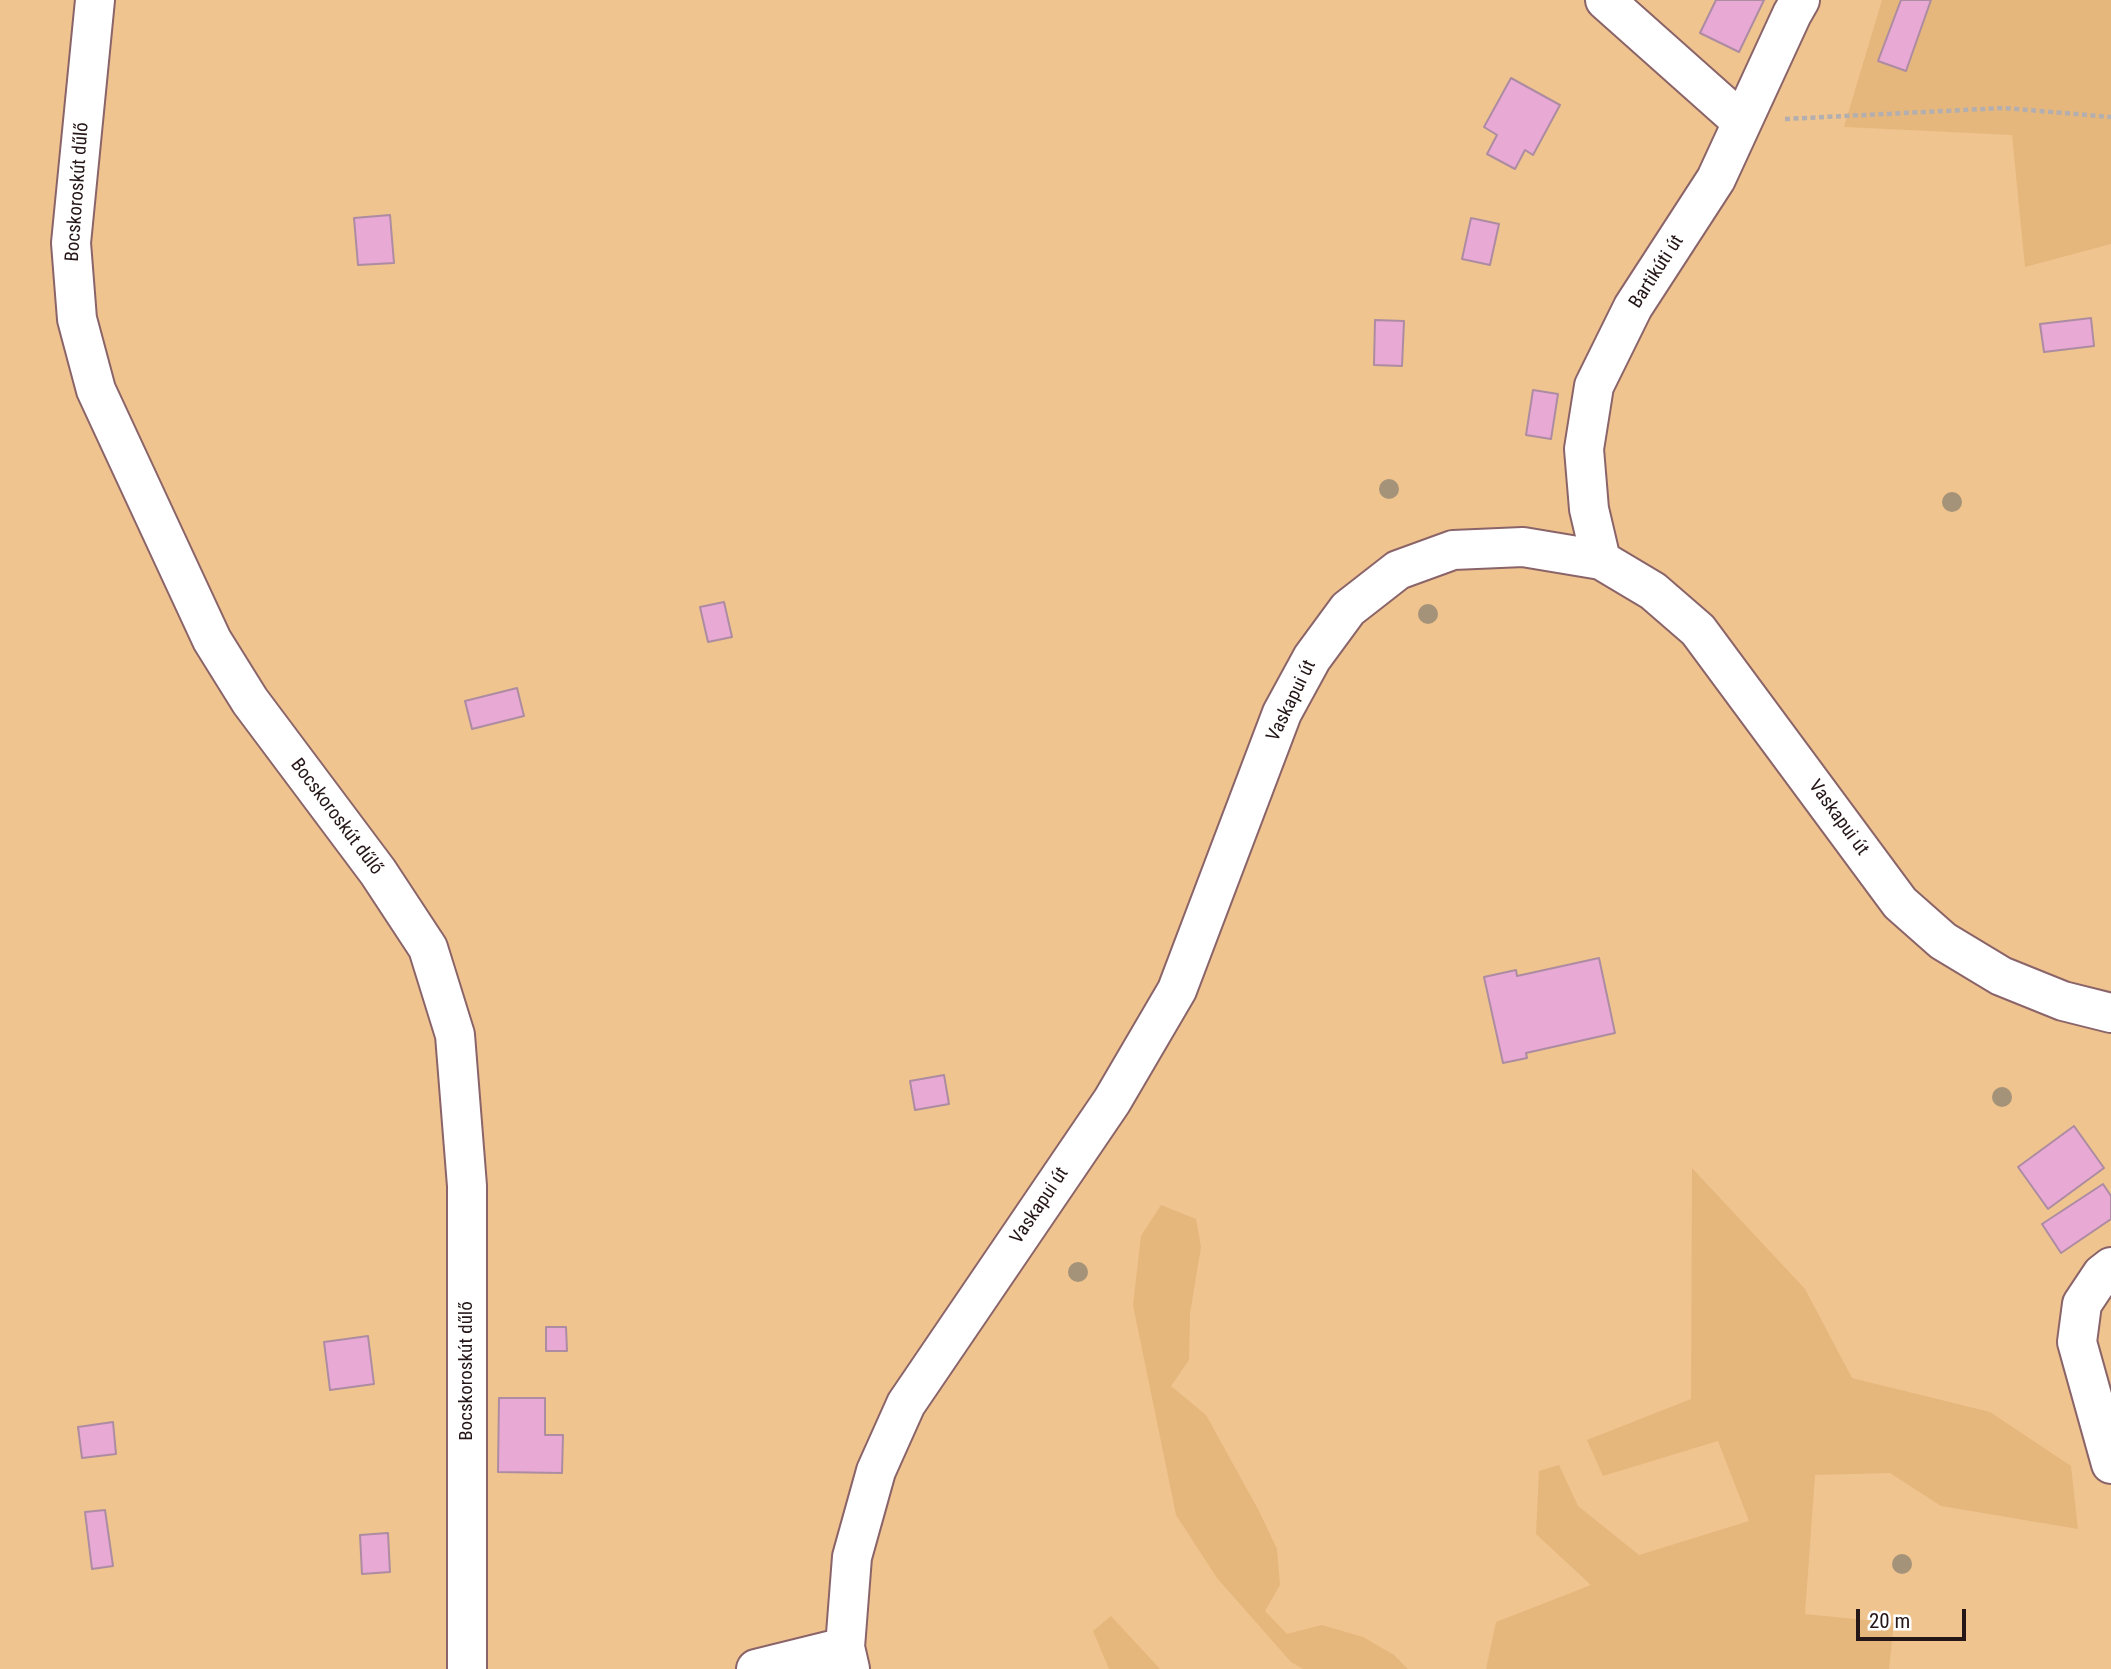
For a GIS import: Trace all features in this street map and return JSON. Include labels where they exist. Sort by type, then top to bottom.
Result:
[{"type":"street","name":"Bocskoroskút dűlő","points":[[95,0],[71,243],[77,319],[96,390],[212,640],[250,701],[378,872],[428,948],[455,1035],[467,1186],[467,1669]]},
{"type":"street","points":[[1605,0],[1742,122]]},
{"type":"street","name":"Bartikúti út","points":[[1601,560],[1589,509],[1584,449],[1594,386],[1633,307],[1716,178],[1800,0]]},
{"type":"street","name":"Vaskapui út","points":[[848,1658],[852,1557],[876,1471],[906,1404],[1112,1101],[1177,990],[1282,713],[1312,658],[1348,609],[1398,570],[1452,550],[1523,547],[1601,560],[1653,591],[1698,630],[1900,903],[1943,941],[2001,976],[2063,1002],[2111,1013]]},
{"type":"street","points":[[2111,1267],[2102,1274],[2082,1304],[2077,1342],[2111,1464]]},
{"type":"street","points":[[755,1669],[848,1658]]},
{"type":"path","points":[[1742,122],[2004,108],[2111,117]]},
{"type":"shaded area","points":[[0,0],[2111,0],[2111,1669],[0,1669]]},
{"type":"shaded area","points":[[1882,0],[2111,0],[2111,244],[2025,267],[2012,135],[1844,127]]},
{"type":"shaded area","points":[[1692,1168],[1805,1289],[1852,1378],[1990,1412],[2071,1466],[2078,1529],[1941,1506],[1890,1473],[1815,1475],[1805,1614],[1894,1623],[1889,1669],[1486,1669],[1496,1622],[1591,1585],[1536,1534],[1539,1471],[1559,1465],[1578,1506],[1639,1555],[1749,1521],[1718,1441],[1603,1476],[1587,1440],[1691,1399]]},
{"type":"shaded area","points":[[1161,1205],[1196,1219],[1201,1247],[1190,1314],[1189,1360],[1171,1386],[1206,1415],[1277,1549],[1280,1585],[1265,1611],[1287,1634],[1322,1625],[1363,1637],[1394,1655],[1408,1669],[1303,1669],[1291,1662],[1217,1578],[1176,1515],[1133,1305],[1141,1236]]},
{"type":"shaded area","points":[[1111,1616],[1160,1669],[1109,1669],[1093,1631]]},
{"type":"building","points":[[1716,0],[1764,0],[1739,52],[1700,33]]},
{"type":"building","points":[[1901,0],[1931,0],[1906,71],[1878,61]]},
{"type":"building","points":[[1511,78],[1560,105],[1533,155],[1525,150],[1515,169],[1487,154],[1497,135],[1484,127]]},
{"type":"building","points":[[390,215],[394,263],[358,265],[354,218]]},
{"type":"building","points":[[1471,218],[1499,224],[1490,265],[1462,259]]},
{"type":"building","points":[[2091,318],[2094,346],[2044,352],[2040,324]]},
{"type":"building","points":[[1375,320],[1404,321],[1402,366],[1374,365]]},
{"type":"building","points":[[1533,390],[1558,394],[1551,439],[1526,435]]},
{"type":"building","points":[[724,602],[732,637],[708,642],[700,607]]},
{"type":"building","points":[[517,688],[524,716],[472,729],[465,701]]},
{"type":"building","points":[[1599,958],[1615,1033],[1526,1053],[1527,1058],[1503,1063],[1484,977],[1516,970],[1517,976]]},
{"type":"building","points":[[944,1075],[949,1104],[915,1110],[910,1081]]},
{"type":"building","points":[[2074,1126],[2104,1168],[2048,1209],[2018,1167]]},
{"type":"building","points":[[2103,1184],[2111,1196],[2111,1219],[2061,1253],[2042,1224]]},
{"type":"building","points":[[546,1327],[566,1327],[567,1351],[546,1351]]},
{"type":"building","points":[[368,1336],[374,1384],[330,1390],[324,1342]]},
{"type":"building","points":[[499,1398],[545,1398],[545,1435],[563,1435],[562,1473],[498,1472]]},
{"type":"building","points":[[113,1422],[116,1454],[82,1458],[78,1427]]},
{"type":"building","points":[[105,1510],[113,1566],[92,1569],[85,1512]]},
{"type":"building","points":[[388,1533],[390,1572],[362,1574],[360,1535]]}]
